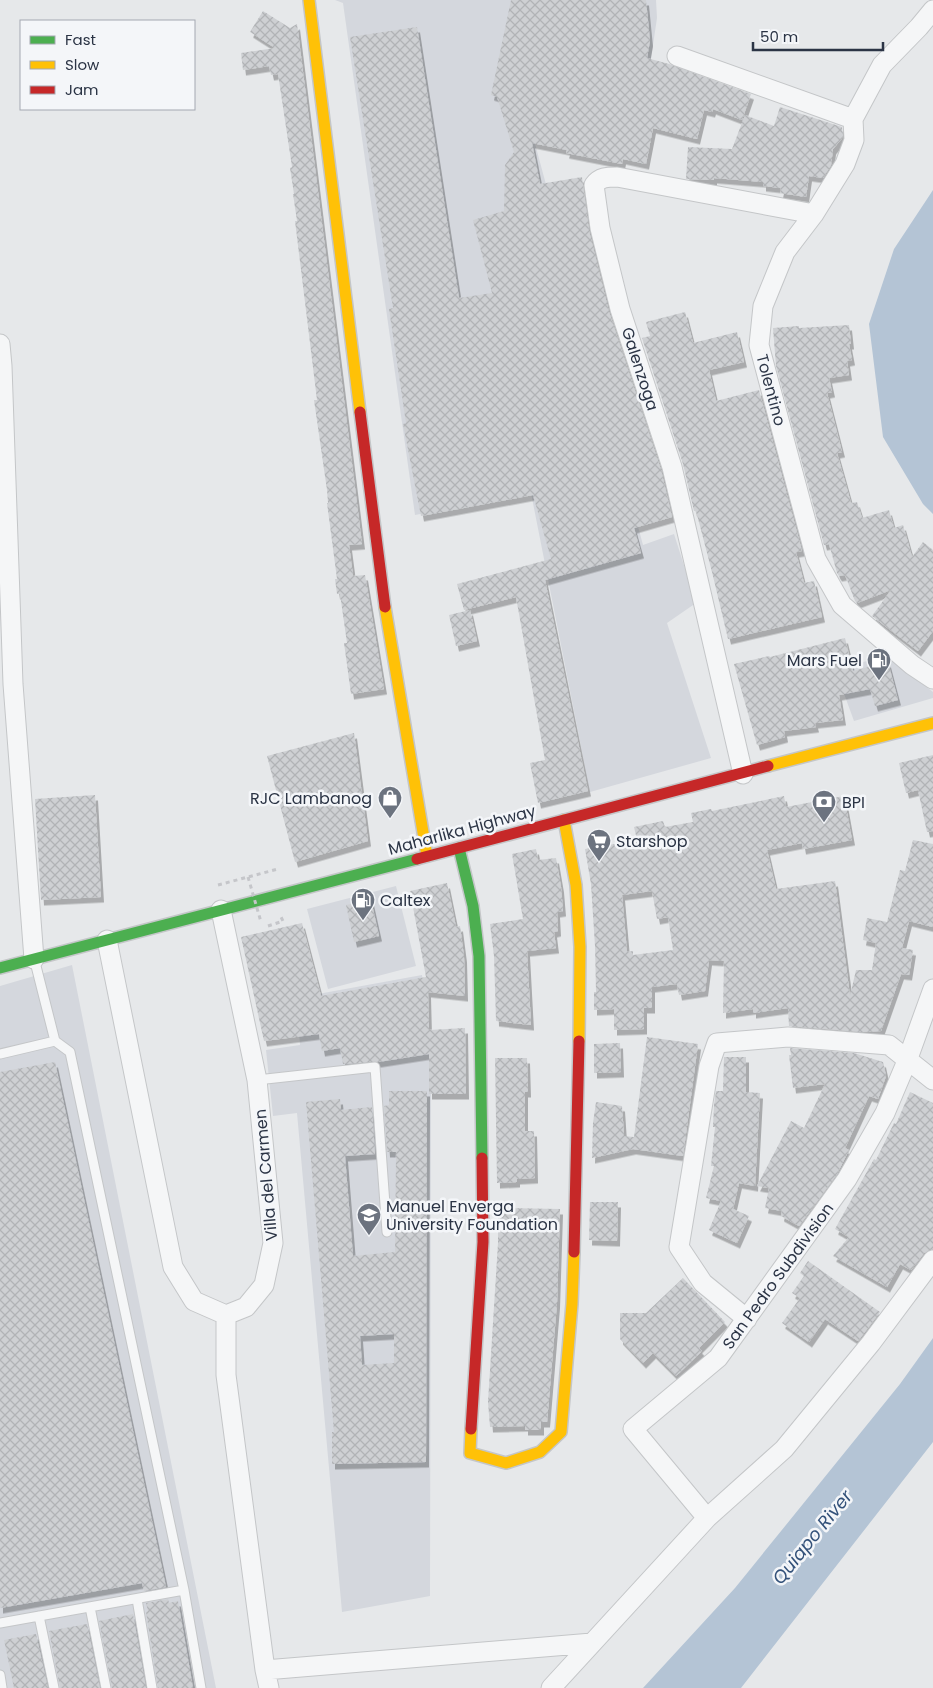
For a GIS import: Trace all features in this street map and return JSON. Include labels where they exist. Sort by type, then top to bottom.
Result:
[{"type":"street","points":[[309,0],[384,602],[427,856]]},
{"type":"street","name":"Tolentino","points":[[933,10],[882,65],[853,119],[854,140],[845,164],[814,214],[785,252],[763,306],[760,345],[816,559],[842,605],[912,665],[933,679]]},
{"type":"street","points":[[677,56],[853,119]]},
{"type":"street","name":"Galenzoga","points":[[743,774],[672,467],[620,308],[600,228],[594,185],[603,178],[617,177],[814,214]]},
{"type":"street","points":[[0,344],[12,684],[34,959]]},
{"type":"street","name":"Maharlika Highway","points":[[0,968],[933,723]]},
{"type":"street","points":[[459,848],[473,906],[479,956],[483,1242],[470,1453],[506,1463],[540,1452],[561,1432],[572,1304],[578,1112],[580,947],[576,885],[564,820]]},
{"type":"street","name":"Villa del Carmen","points":[[221,910],[257,1080],[273,1244],[264,1285],[246,1307],[226,1315]]},
{"type":"street","points":[[107,940],[173,1267],[194,1300],[226,1315],[226,1375],[267,1679],[592,1643]]},
{"type":"street","name":"San Pedro Subdivision","points":[[707,1518],[634,1429],[718,1358],[847,1179],[885,1113],[907,1061],[933,989]]},
{"type":"street","points":[[747,1319],[703,1284],[679,1247],[709,1066],[717,1043],[788,1037],[889,1045],[933,1080]]},
{"type":"street","points":[[551,1688],[707,1518],[784,1449],[870,1343],[933,1260]]},
{"type":"lane","points":[[34,959],[55,1041],[70,1052],[184,1590],[201,1688]]},
{"type":"lane","points":[[0,1054],[55,1041]]},
{"type":"lane","points":[[257,1080],[375,1067],[387,1232]]},
{"type":"lane","points":[[0,1624],[184,1590]]},
{"type":"lane","points":[[137,1598],[152,1688]]},
{"type":"lane","points":[[90,1607],[106,1688]]},
{"type":"lane","points":[[39,1616],[54,1688]]},
{"type":"lane","points":[[0,1675],[2,1688]]},
{"type":"path","points":[[218,885],[278,869]]},
{"type":"path","points":[[248,877],[261,922],[268,920]]},
{"type":"path","points":[[268,926],[283,922],[282,917],[275,918]]},
{"type":"shaded area","points":[[335,0],[656,0],[657,18],[642,119],[523,99],[643,545],[674,534],[696,603],[667,623],[711,758],[590,792],[531,493],[415,515],[343,3]]},
{"type":"shaded area","name":"Mars Fuel","points":[[887,656],[933,692],[933,698],[854,721],[835,669]]},
{"type":"shaded area","points":[[396,886],[416,966],[328,989],[307,909]]},
{"type":"shaded area","points":[[72,965],[216,1688],[0,1688],[0,986]]},
{"type":"shaded area","name":"Manuel Enverga University Foundation","points":[[422,975],[431,1064],[430,1596],[342,1612],[297,1113],[273,1116],[266,1050],[300,1045],[296,998]]},
{"type":"water","points":[[933,190],[933,514],[923,504],[883,437],[869,324],[894,249]]},
{"type":"water","name":"Quiapo River","points":[[933,1338],[933,1442],[741,1688],[643,1688],[735,1588],[900,1384]]},
{"type":"building","points":[[511,0],[646,0],[650,41],[647,58],[669,64],[751,94],[742,120],[713,109],[712,112],[704,110],[697,139],[653,128],[646,164],[623,159],[622,164],[566,153],[567,150],[532,143],[540,184],[582,177],[589,231],[609,312],[661,470],[672,517],[634,528],[641,553],[545,580],[588,791],[538,803],[530,763],[545,760],[516,597],[464,610],[457,584],[551,559],[533,495],[421,516],[403,424],[406,423],[389,309],[393,308],[350,37],[417,27],[459,298],[492,293],[473,220],[504,211],[505,165],[514,152],[497,97],[491,95]]},
{"type":"building","points":[[263,11],[290,28],[297,24],[362,544],[349,545],[353,576],[365,575],[384,689],[351,694],[344,643],[347,643],[340,594],[337,594],[327,490],[314,400],[317,400],[295,221],[297,221],[290,168],[292,167],[278,74],[271,75],[269,66],[243,70],[241,53],[275,48],[250,32]]},
{"type":"building","points":[[780,107],[842,127],[843,137],[833,149],[831,165],[823,178],[809,176],[806,197],[780,193],[781,188],[763,186],[763,182],[714,178],[714,180],[686,179],[688,147],[732,149],[745,115],[774,126]]},
{"type":"building","points":[[685,312],[693,343],[737,332],[744,362],[709,370],[716,401],[759,390],[802,551],[796,552],[804,583],[814,581],[822,617],[728,639],[683,464],[642,338],[650,336],[646,322]]},
{"type":"building","points":[[849,325],[851,344],[849,344],[852,360],[847,361],[849,375],[829,378],[832,392],[827,393],[842,452],[837,453],[851,503],[857,502],[862,518],[889,510],[894,528],[903,525],[912,557],[923,542],[933,550],[933,631],[918,651],[872,616],[891,590],[857,603],[845,575],[839,576],[837,573],[829,544],[824,545],[776,366],[773,328]]},
{"type":"building","points":[[470,610],[477,641],[456,646],[449,615]]},
{"type":"building","points":[[845,638],[853,671],[888,662],[898,700],[875,706],[870,689],[839,695],[843,720],[815,723],[816,727],[784,731],[785,737],[757,745],[734,664]]},
{"type":"building","points":[[354,733],[368,841],[295,862],[267,756]]},
{"type":"building","points":[[933,755],[933,831],[927,832],[918,790],[906,793],[899,763]]},
{"type":"building","points":[[95,795],[101,897],[41,900],[35,799]]},
{"type":"building","points":[[784,796],[786,807],[844,796],[852,840],[803,849],[802,843],[767,850],[776,889],[835,881],[850,996],[856,970],[872,970],[876,943],[863,940],[867,918],[887,922],[900,870],[905,871],[913,840],[933,844],[933,927],[909,921],[902,948],[913,950],[909,975],[901,974],[881,1031],[862,1032],[789,1026],[788,1008],[753,1013],[753,1009],[723,1013],[724,961],[709,960],[705,991],[679,995],[677,984],[652,987],[652,1008],[644,1008],[644,1029],[614,1030],[614,1009],[594,1010],[594,992],[596,992],[595,946],[591,884],[585,849],[637,840],[634,827],[663,821],[665,827],[693,822],[691,813],[711,809],[712,811]],"holes":[[[652,891],[657,919],[668,917],[673,950],[633,955],[633,951],[627,952],[622,895]]]},
{"type":"building","points":[[536,849],[538,860],[556,858],[563,911],[557,912],[558,931],[554,932],[556,948],[527,951],[531,1025],[496,1021],[494,956],[490,924],[523,919],[512,854]]},
{"type":"building","points":[[447,883],[456,927],[460,926],[464,957],[465,996],[428,992],[429,1030],[465,1028],[466,1094],[429,1094],[429,1054],[378,1062],[343,1064],[340,1048],[322,1051],[319,1034],[264,1041],[241,937],[302,923],[321,996],[426,977],[410,891]]},
{"type":"building","name":"Caltex","points":[[371,900],[379,936],[354,942],[346,905]]},
{"type":"building","points":[[647,1037],[698,1044],[683,1156],[633,1149],[592,1158],[596,1102],[622,1106],[624,1136],[634,1137]]},
{"type":"building","points":[[620,1043],[621,1072],[594,1073],[594,1044]]},
{"type":"building","points":[[790,1048],[854,1053],[883,1062],[886,1076],[878,1099],[869,1096],[845,1148],[849,1150],[837,1174],[799,1226],[781,1216],[782,1211],[765,1208],[769,1188],[757,1186],[791,1121],[804,1128],[825,1084],[793,1088],[789,1055],[791,1055]]},
{"type":"building","points":[[724,1057],[746,1057],[746,1092],[760,1093],[755,1186],[739,1183],[733,1209],[749,1216],[737,1243],[709,1230],[721,1201],[706,1198],[714,1166],[711,1166],[715,1127],[713,1127],[714,1105],[716,1091],[723,1091]]},
{"type":"building","points":[[495,1058],[527,1058],[528,1092],[525,1092],[525,1131],[534,1131],[535,1178],[517,1179],[517,1182],[497,1183]]},
{"type":"building","points":[[55,1062],[166,1587],[144,1591],[142,1583],[0,1608],[0,1072]]},
{"type":"building","points":[[389,1091],[427,1091],[426,1462],[332,1464],[332,1432],[334,1432],[306,1102],[340,1099],[341,1110],[372,1107],[375,1154],[345,1156],[353,1256],[395,1252],[396,1152],[387,1152],[384,1106],[389,1105]],"holes":[[[394,1334],[394,1363],[362,1365],[360,1336]]]},
{"type":"building","points":[[910,1092],[933,1103],[933,1249],[924,1253],[911,1270],[900,1264],[887,1287],[833,1256],[849,1237],[835,1229],[874,1159],[876,1160],[894,1123],[896,1124]]},
{"type":"building","points":[[590,1202],[618,1202],[617,1241],[589,1240]]},
{"type":"building","points":[[498,1208],[560,1209],[557,1303],[547,1422],[541,1422],[541,1430],[525,1430],[525,1426],[490,1427],[488,1402],[498,1243]]},
{"type":"building","points":[[808,1261],[880,1312],[858,1341],[825,1319],[809,1342],[782,1323],[800,1298],[792,1293],[804,1276],[800,1273]]},
{"type":"building","points":[[683,1278],[725,1322],[699,1348],[702,1351],[676,1376],[653,1353],[643,1363],[620,1339],[620,1313],[646,1313]]},
{"type":"building","points":[[168,1599],[169,1603],[178,1601],[193,1688],[158,1688],[146,1603]]},
{"type":"building","points":[[133,1614],[146,1688],[112,1688],[99,1621]]},
{"type":"building","points":[[87,1624],[100,1688],[60,1688],[49,1631]]},
{"type":"building","points":[[36,1634],[48,1688],[14,1688],[4,1640]]},
{"type":"traffic: fast","points":[[459,848],[473,906],[479,956],[482,1158]]},
{"type":"traffic: fast","points":[[0,968],[417,859]]},
{"type":"traffic: slow","points":[[309,0],[360,412]]},
{"type":"traffic: slow","points":[[385,607],[427,856]]},
{"type":"traffic: slow","points":[[768,766],[933,723]]},
{"type":"traffic: slow","points":[[564,820],[576,885],[580,947],[579,1041]]},
{"type":"traffic: slow","points":[[471,1429],[470,1453],[506,1463],[540,1452],[561,1432],[572,1304],[574,1252]]},
{"type":"traffic: jam","points":[[360,412],[385,607]]},
{"type":"traffic: jam","points":[[417,859],[768,766]]},
{"type":"traffic: jam","points":[[574,1252],[579,1041]]},
{"type":"traffic: jam","points":[[471,1429],[483,1242],[482,1158]]},
{"type":"place","name":"Mars Fuel","points":[[879,681]]},
{"type":"place","name":"RJC Lambanog","points":[[390,819]]},
{"type":"place","name":"BPI","points":[[824,823]]},
{"type":"place","name":"Starshop","points":[[599,862]]},
{"type":"place","name":"Caltex","points":[[363,921]]},
{"type":"place","name":"Manuel Enverga University Foundation","points":[[369,1236]]}]
